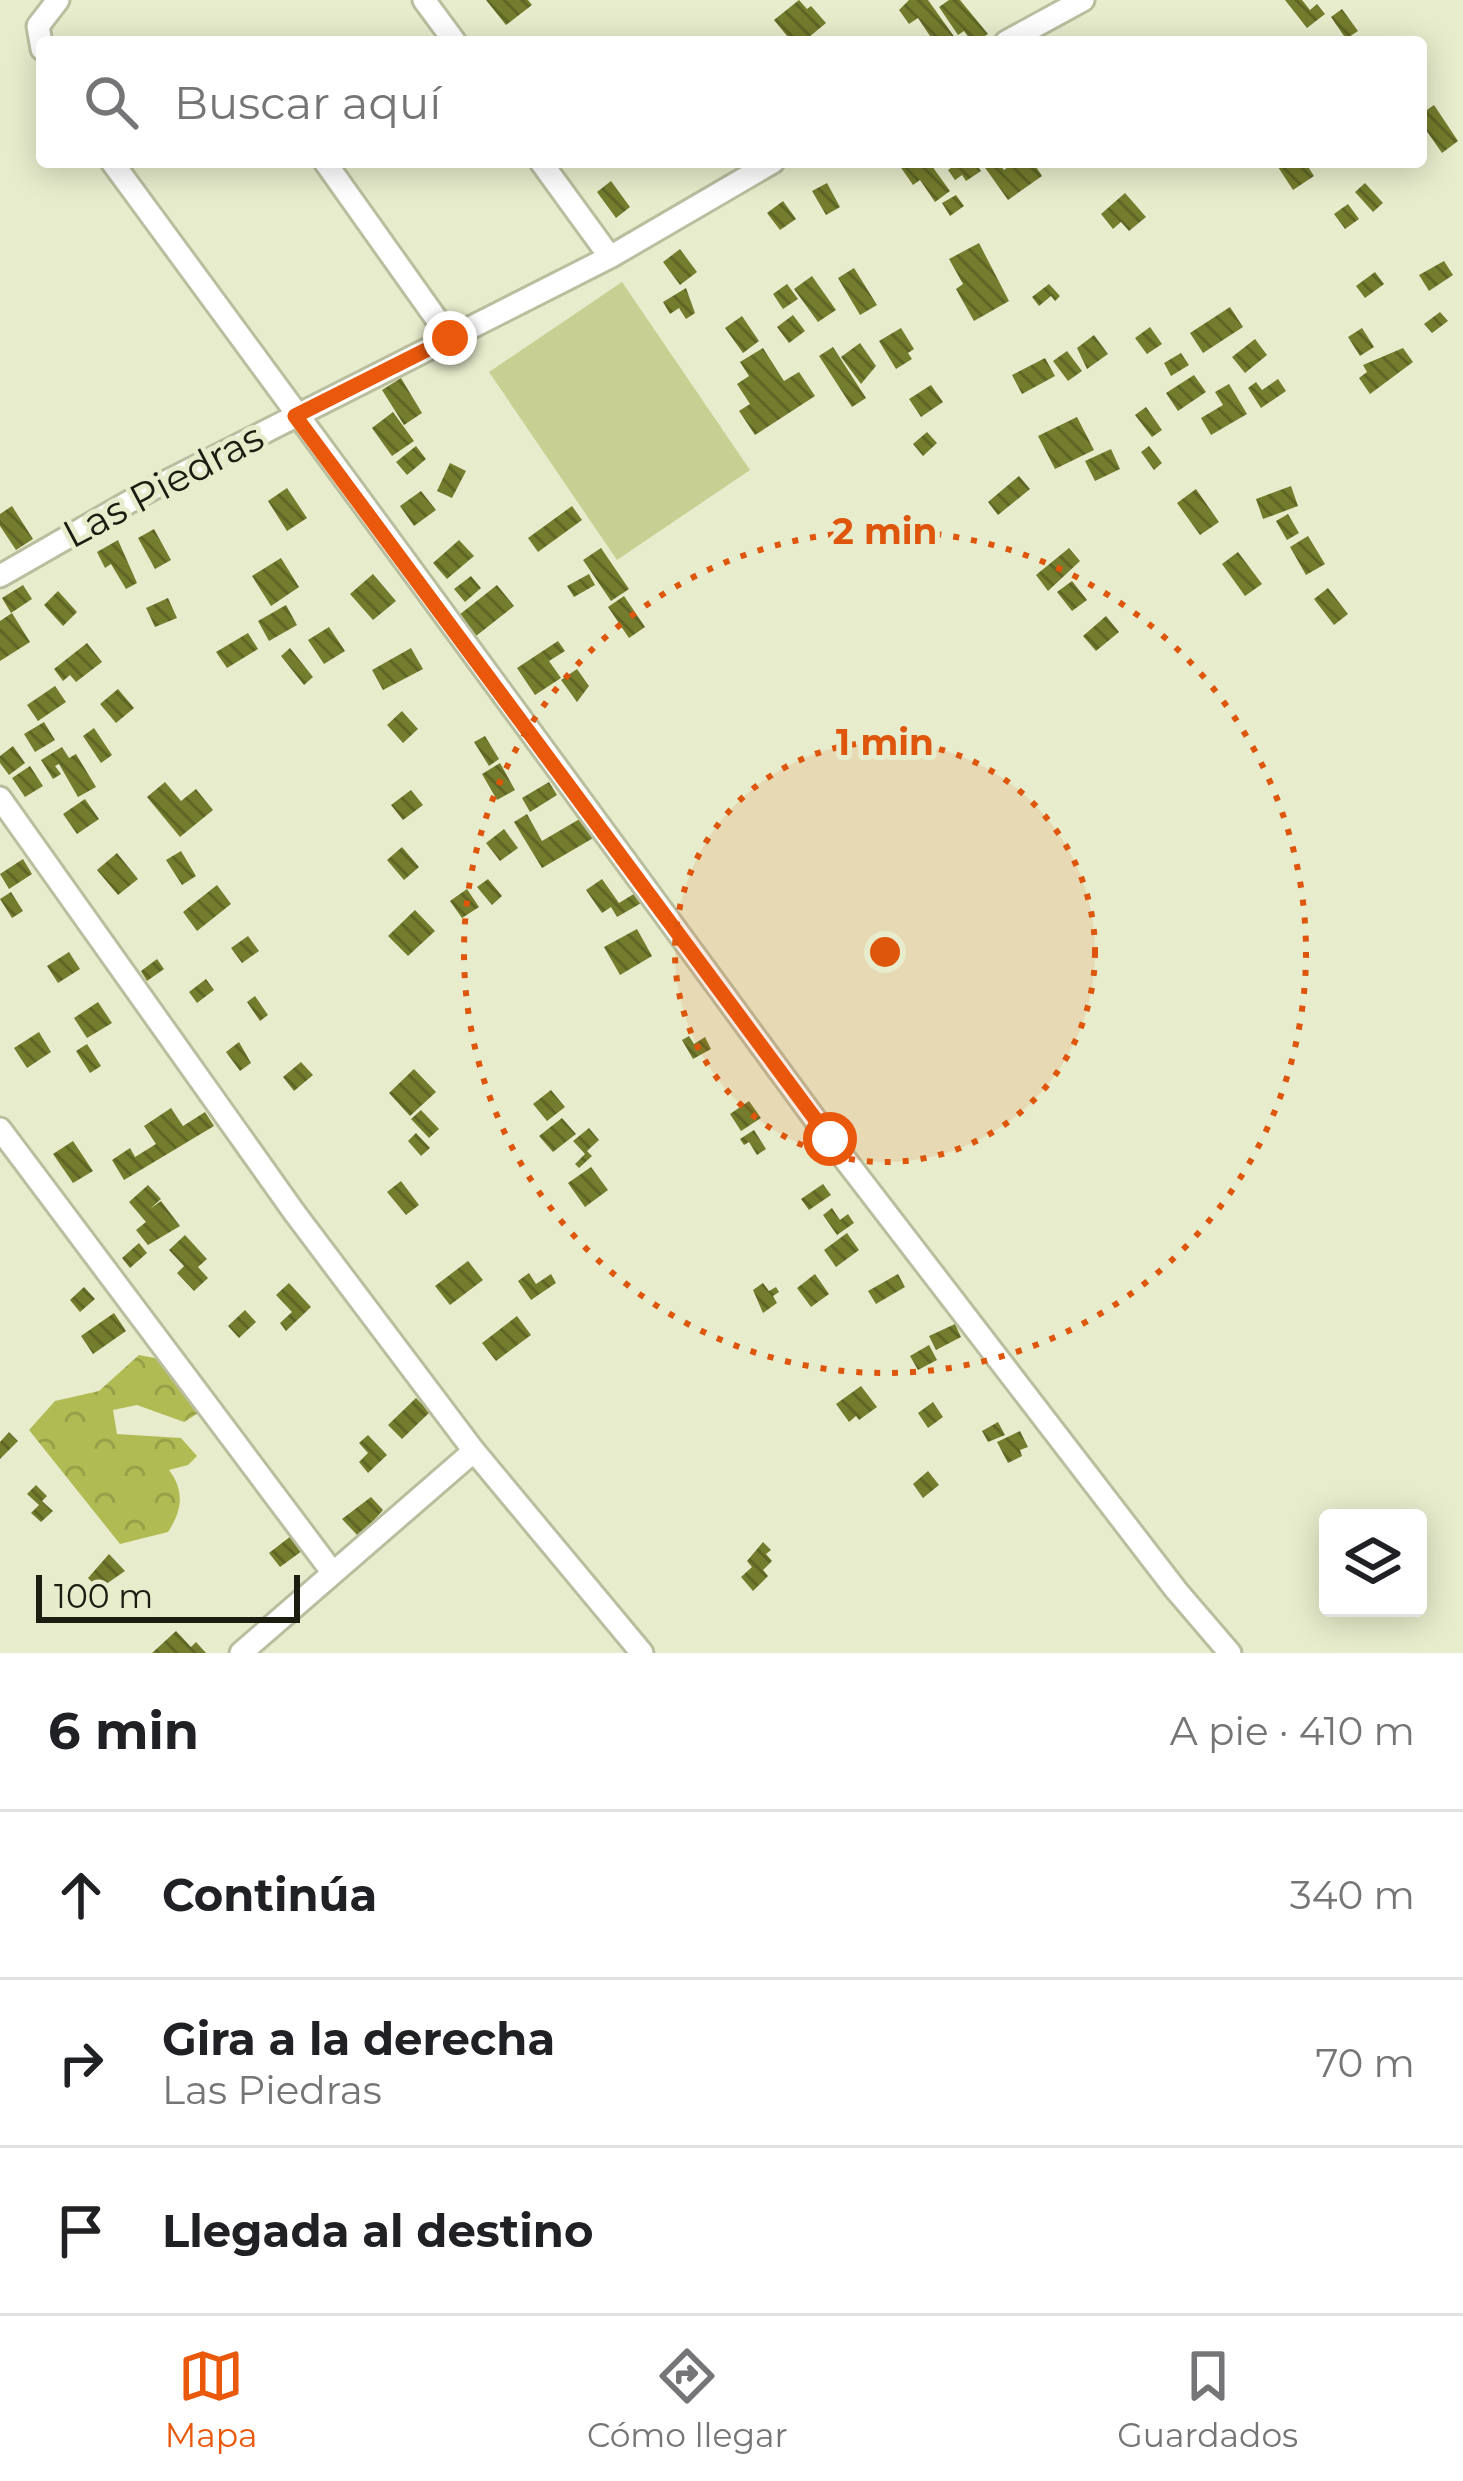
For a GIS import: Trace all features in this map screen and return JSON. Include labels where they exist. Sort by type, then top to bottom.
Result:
[{"type":"street","points":[[40,36],[38,26],[58,0]]},
{"type":"street","points":[[424,0],[450,36]]},
{"type":"street","points":[[1017,36],[1083,0]]},
{"type":"street","points":[[116,168],[837,1149],[1162,1572],[1230,1653]]},
{"type":"street","points":[[329,168],[450,338]]},
{"type":"street","points":[[546,168],[610,257]]},
{"type":"street","name":"Las Piedras","points":[[0,576],[150,490],[610,257],[763,168]]},
{"type":"street","points":[[0,798],[294,1212],[474,1451],[642,1653]]},
{"type":"street","points":[[0,1129],[333,1573]]},
{"type":"street","points":[[241,1653],[474,1451]]},
{"type":"green space","points":[[622,282],[750,470],[617,560],[489,372]]},
{"type":"green space","points":[[139,1355],[160,1359],[200,1412],[184,1422],[137,1405],[113,1410],[117,1434],[181,1438],[197,1456],[188,1465],[169,1470],[180,1501],[168,1532],[120,1544],[29,1430],[55,1401],[99,1391]]},
{"type":"building","points":[[486,0],[528,0],[532,5],[506,25]]},
{"type":"building","points":[[799,0],[826,23],[810,36],[787,36],[774,20]]},
{"type":"building","points":[[909,0],[928,0],[954,36],[930,36],[918,18],[909,24],[899,10]]},
{"type":"building","points":[[960,0],[988,34],[968,36],[964,31],[958,35],[939,7]]},
{"type":"building","points":[[1285,0],[1302,0],[1310,10],[1317,4],[1325,14],[1307,28]]},
{"type":"building","points":[[1342,9],[1358,31],[1344,36],[1331,17]]},
{"type":"building","points":[[1434,105],[1458,141],[1442,153],[1427,132],[1427,110]]},
{"type":"building","points":[[901,168],[933,168],[950,191],[935,202],[920,180],[913,185]]},
{"type":"building","points":[[985,168],[1037,168],[1042,176],[1008,200]]},
{"type":"building","points":[[1279,168],[1309,168],[1314,176],[1293,190]]},
{"type":"building","points":[[948,170],[981,171],[966,181],[962,175],[955,180]]},
{"type":"building","points":[[611,181],[630,207],[616,218],[597,192]]},
{"type":"building","points":[[827,183],[840,207],[826,215],[812,191]]},
{"type":"building","points":[[1365,183],[1383,203],[1373,212],[1355,192]]},
{"type":"building","points":[[1125,193],[1146,217],[1129,231],[1121,222],[1113,229],[1101,214]]},
{"type":"building","points":[[956,195],[964,206],[950,216],[942,203]]},
{"type":"building","points":[[783,201],[796,219],[780,230],[767,213]]},
{"type":"building","points":[[1348,204],[1359,219],[1345,229],[1334,214]]},
{"type":"building","points":[[979,243],[1009,301],[974,321],[956,289],[963,284],[949,259]]},
{"type":"building","points":[[680,249],[697,272],[680,285],[663,262]]},
{"type":"building","points":[[1444,261],[1453,275],[1429,291],[1419,275]]},
{"type":"building","points":[[854,268],[877,305],[860,315],[838,278]]},
{"type":"building","points":[[1375,272],[1384,284],[1365,298],[1356,286]]},
{"type":"building","points":[[812,276],[836,310],[818,322],[794,289]]},
{"type":"building","points":[[787,284],[798,299],[783,309],[773,294]]},
{"type":"building","points":[[1049,284],[1060,296],[1055,301],[1051,296],[1039,306],[1032,297]]},
{"type":"building","points":[[686,288],[695,313],[686,319],[679,308],[670,314],[663,302]]},
{"type":"building","points":[[1230,307],[1243,327],[1203,353],[1190,333]]},
{"type":"building","points":[[1440,312],[1448,321],[1432,333],[1424,324]]},
{"type":"building","points":[[793,315],[805,331],[789,343],[777,327]]},
{"type":"building","points":[[742,316],[759,341],[743,353],[725,328]]},
{"type":"building","points":[[1150,327],[1162,344],[1147,354],[1135,338]]},
{"type":"building","points":[[901,328],[914,349],[908,353],[912,359],[896,369],[879,341]]},
{"type":"building","points":[[1362,328],[1374,347],[1360,356],[1348,337]]},
{"type":"building","points":[[1094,335],[1108,354],[1087,369],[1077,348]]},
{"type":"building","points":[[1255,339],[1267,355],[1245,373],[1232,357]]},
{"type":"building","points":[[860,343],[876,366],[861,384],[841,357]]},
{"type":"building","points":[[833,347],[866,398],[852,407],[819,356]]},
{"type":"building","points":[[763,348],[784,381],[799,372],[815,396],[755,435],[739,411],[750,404],[737,384],[749,376],[740,362]]},
{"type":"building","points":[[1403,348],[1413,362],[1370,394],[1359,378],[1367,372],[1363,365]]},
{"type":"building","points":[[1067,351],[1082,371],[1068,381],[1053,361]]},
{"type":"building","points":[[1181,353],[1189,365],[1171,376],[1164,363]]},
{"type":"building","points":[[1045,358],[1055,376],[1022,394],[1012,375]]},
{"type":"building","points":[[1194,375],[1206,392],[1178,411],[1166,393]]},
{"type":"building","points":[[401,378],[422,413],[404,425],[382,390]]},
{"type":"building","points":[[1278,379],[1286,391],[1261,408],[1248,388],[1256,382],[1262,390]]},
{"type":"building","points":[[1229,384],[1247,414],[1211,435],[1201,418],[1223,405],[1215,392]]},
{"type":"building","points":[[931,385],[943,402],[921,417],[909,399]]},
{"type":"building","points":[[1146,407],[1162,430],[1152,437],[1135,415]]},
{"type":"building","points":[[393,412],[414,441],[392,456],[372,428]]},
{"type":"building","points":[[1077,417],[1094,450],[1055,469],[1038,436]]},
{"type":"building","points":[[927,432],[937,443],[923,456],[913,444]]},
{"type":"building","points":[[416,446],[426,459],[407,475],[396,462]]},
{"type":"building","points":[[1149,446],[1162,463],[1154,470],[1141,452]]},
{"type":"building","points":[[1111,449],[1120,469],[1095,481],[1085,461]]},
{"type":"building","points":[[450,463],[466,471],[452,498],[437,491]]},
{"type":"building","points":[[1019,476],[1030,489],[998,515],[988,502]]},
{"type":"building","points":[[1291,486],[1298,506],[1263,519],[1256,499]]},
{"type":"building","points":[[287,488],[307,518],[287,531],[268,501]]},
{"type":"building","points":[[1196,489],[1219,522],[1200,535],[1177,503]]},
{"type":"building","points":[[421,491],[436,510],[414,526],[400,506]]},
{"type":"building","points":[[12,506],[33,539],[16,550],[0,526],[0,514]]},
{"type":"building","points":[[572,506],[582,520],[538,552],[528,538]]},
{"type":"building","points":[[1288,514],[1299,533],[1287,540],[1276,521]]},
{"type":"building","points":[[154,529],[171,560],[155,569],[138,538]]},
{"type":"building","points":[[1308,536],[1325,564],[1306,575],[1290,547]]},
{"type":"building","points":[[118,540],[137,583],[126,589],[111,564],[105,568],[97,552]]},
{"type":"building","points":[[459,540],[474,556],[447,579],[433,563]]},
{"type":"building","points":[[601,548],[629,589],[611,601],[583,560]]},
{"type":"building","points":[[1069,548],[1080,561],[1048,591],[1036,575]]},
{"type":"building","points":[[1238,552],[1262,584],[1245,596],[1222,564]]},
{"type":"building","points":[[281,558],[299,587],[271,606],[252,576]]},
{"type":"building","points":[[373,574],[396,601],[373,620],[350,594]]},
{"type":"building","points":[[589,574],[595,585],[574,597],[567,586]]},
{"type":"building","points":[[471,576],[481,588],[465,602],[454,589]]},
{"type":"building","points":[[1072,581],[1087,600],[1072,611],[1057,592]]},
{"type":"building","points":[[23,585],[32,599],[11,613],[2,598]]},
{"type":"building","points":[[497,585],[514,606],[476,636],[459,615]]},
{"type":"building","points":[[1328,588],[1348,614],[1334,625],[1314,599]]},
{"type":"building","points":[[58,591],[77,612],[63,626],[44,605]]},
{"type":"building","points":[[624,596],[645,627],[629,638],[608,607]]},
{"type":"building","points":[[168,598],[177,618],[155,627],[146,608]]},
{"type":"building","points":[[286,605],[297,625],[269,641],[258,621]]},
{"type":"building","points":[[12,613],[30,642],[0,661],[0,621]]},
{"type":"building","points":[[1106,616],[1119,632],[1096,651],[1083,636]]},
{"type":"building","points":[[329,627],[345,651],[324,664],[308,640]]},
{"type":"building","points":[[248,633],[258,649],[227,668],[216,652]]},
{"type":"building","points":[[558,641],[565,651],[549,661],[561,678],[535,695],[517,668]]},
{"type":"building","points":[[87,643],[102,662],[76,682],[70,675],[63,681],[54,669]]},
{"type":"building","points":[[290,648],[313,677],[304,685],[281,656]]},
{"type":"building","points":[[411,648],[423,669],[383,690],[372,670]]},
{"type":"building","points":[[577,669],[589,686],[577,702],[561,680]]},
{"type":"building","points":[[55,686],[66,702],[38,721],[27,705]]},
{"type":"building","points":[[118,689],[134,708],[116,723],[100,704]]},
{"type":"building","points":[[402,711],[418,729],[403,743],[387,725]]},
{"type":"building","points":[[44,722],[55,740],[35,752],[24,734]]},
{"type":"building","points":[[94,728],[112,755],[101,763],[83,736]]},
{"type":"building","points":[[485,736],[499,759],[489,766],[474,742]]},
{"type":"building","points":[[13,746],[25,763],[9,775],[0,756]]},
{"type":"building","points":[[62,747],[69,758],[76,754],[96,787],[78,797],[59,764],[55,766],[61,774],[53,779],[41,760]]},
{"type":"building","points":[[500,763],[515,790],[497,800],[482,774]]},
{"type":"building","points":[[30,766],[43,786],[25,797],[12,778]]},
{"type":"building","points":[[165,782],[181,801],[196,789],[213,810],[180,837],[147,797]]},
{"type":"building","points":[[549,782],[557,795],[530,812],[522,798]]},
{"type":"building","points":[[411,790],[423,805],[403,820],[391,805]]},
{"type":"building","points":[[85,799],[99,819],[77,834],[63,814]]},
{"type":"building","points":[[527,814],[542,841],[583,817],[595,837],[542,868],[514,822]]},
{"type":"building","points":[[504,829],[518,848],[500,861],[486,843]]},
{"type":"building","points":[[402,847],[419,867],[404,880],[387,860]]},
{"type":"building","points":[[181,851],[196,876],[182,885],[166,860]]},
{"type":"building","points":[[117,853],[138,879],[118,895],[97,870]]},
{"type":"building","points":[[23,859],[32,874],[9,889],[0,874]]},
{"type":"building","points":[[488,879],[502,896],[492,905],[477,887]]},
{"type":"building","points":[[602,879],[619,903],[637,892],[643,902],[617,917],[611,907],[602,913],[586,890]]},
{"type":"building","points":[[217,885],[231,904],[197,931],[183,912]]},
{"type":"building","points":[[467,889],[479,907],[462,918],[450,901]]},
{"type":"building","points":[[11,892],[23,911],[12,918],[0,899]]},
{"type":"building","points":[[415,910],[435,931],[408,956],[388,936]]},
{"type":"building","points":[[637,929],[652,956],[620,975],[604,947]]},
{"type":"building","points":[[248,936],[259,951],[242,963],[231,948]]},
{"type":"building","points":[[69,952],[80,969],[58,983],[47,966]]},
{"type":"building","points":[[157,959],[164,969],[147,981],[141,971]]},
{"type":"building","points":[[206,979],[214,990],[197,1003],[189,992]]},
{"type":"building","points":[[255,996],[268,1015],[260,1021],[247,1002]]},
{"type":"building","points":[[98,1002],[112,1023],[87,1038],[74,1018]]},
{"type":"building","points":[[39,1032],[51,1052],[27,1068],[14,1048]]},
{"type":"building","points":[[689,1036],[694,1044],[705,1037],[711,1049],[693,1059],[682,1040]]},
{"type":"building","points":[[239,1042],[251,1063],[240,1071],[226,1052]]},
{"type":"building","points":[[87,1044],[101,1066],[90,1073],[76,1051]]},
{"type":"building","points":[[301,1062],[313,1075],[294,1091],[283,1077]]},
{"type":"building","points":[[414,1069],[436,1092],[410,1116],[389,1093]]},
{"type":"building","points":[[551,1090],[565,1107],[547,1121],[533,1104]]},
{"type":"building","points":[[749,1101],[761,1118],[741,1131],[730,1114]]},
{"type":"building","points":[[171,1108],[183,1126],[205,1112],[214,1126],[124,1180],[112,1160],[130,1148],[135,1157],[156,1144],[144,1126]]},
{"type":"building","points":[[421,1110],[439,1129],[429,1138],[411,1119]]},
{"type":"building","points":[[562,1118],[576,1134],[553,1152],[539,1136]]},
{"type":"building","points":[[589,1128],[599,1140],[587,1151],[592,1156],[579,1168],[575,1164],[585,1154],[573,1141]]},
{"type":"building","points":[[754,1130],[766,1149],[757,1155],[749,1142],[744,1145],[740,1139]]},
{"type":"building","points":[[416,1133],[430,1148],[421,1156],[408,1141]]},
{"type":"building","points":[[73,1141],[93,1171],[73,1183],[53,1154]]},
{"type":"building","points":[[591,1167],[608,1190],[585,1207],[568,1183]]},
{"type":"building","points":[[401,1181],[419,1205],[406,1215],[387,1192]]},
{"type":"building","points":[[823,1184],[831,1195],[809,1210],[801,1199]]},
{"type":"building","points":[[148,1185],[161,1199],[150,1209],[161,1201],[180,1226],[148,1245],[136,1230],[146,1222],[129,1202]]},
{"type":"building","points":[[832,1208],[840,1220],[848,1214],[854,1223],[837,1235],[823,1215]]},
{"type":"building","points":[[847,1233],[859,1250],[836,1267],[824,1250]]},
{"type":"building","points":[[185,1235],[207,1259],[198,1267],[208,1278],[194,1291],[177,1273],[184,1266],[169,1250]]},
{"type":"building","points":[[139,1243],[147,1253],[130,1268],[122,1258]]},
{"type":"building","points":[[468,1261],[483,1280],[450,1305],[435,1286]]},
{"type":"building","points":[[529,1273],[536,1284],[551,1274],[556,1283],[531,1300],[518,1281]]},
{"type":"building","points":[[815,1274],[829,1294],[811,1307],[797,1288]]},
{"type":"building","points":[[898,1274],[905,1287],[876,1304],[868,1291]]},
{"type":"building","points":[[289,1283],[311,1307],[286,1331],[280,1323],[292,1312],[276,1295]]},
{"type":"building","points":[[763,1283],[769,1291],[776,1287],[779,1292],[773,1296],[777,1303],[763,1313],[753,1290]]},
{"type":"building","points":[[84,1287],[95,1299],[80,1312],[70,1300]]},
{"type":"building","points":[[245,1310],[256,1322],[239,1338],[228,1326]]},
{"type":"building","points":[[114,1313],[126,1331],[93,1354],[81,1336]]},
{"type":"building","points":[[517,1316],[531,1335],[496,1361],[482,1343]]},
{"type":"building","points":[[955,1324],[961,1337],[936,1350],[929,1336]]},
{"type":"building","points":[[929,1345],[937,1360],[918,1370],[910,1356]]},
{"type":"building","points":[[861,1386],[877,1407],[849,1422],[836,1404]]},
{"type":"building","points":[[416,1398],[430,1412],[402,1439],[388,1425]]},
{"type":"building","points":[[933,1402],[943,1417],[928,1428],[918,1413]]},
{"type":"building","points":[[998,1422],[1005,1435],[988,1442],[982,1431]]},
{"type":"building","points":[[1020,1431],[1028,1447],[1008,1463],[997,1442]]},
{"type":"building","points":[[9,1432],[18,1441],[0,1459],[0,1442]]},
{"type":"building","points":[[368,1435],[387,1455],[368,1473],[359,1462],[368,1453],[359,1443]]},
{"type":"building","points":[[928,1471],[939,1485],[923,1498],[913,1484]]},
{"type":"building","points":[[36,1485],[47,1496],[42,1501],[53,1511],[41,1522],[31,1513],[39,1505],[27,1494]]},
{"type":"building","points":[[371,1497],[383,1510],[359,1537],[342,1519]]},
{"type":"building","points":[[291,1536],[302,1551],[280,1567],[269,1553]]},
{"type":"building","points":[[763,1542],[771,1550],[766,1554],[772,1561],[763,1570],[768,1576],[753,1591],[741,1577],[752,1567],[747,1561]]},
{"type":"building","points":[[109,1554],[125,1571],[99,1589],[88,1578]]},
{"type":"building","points":[[176,1631],[191,1647],[196,1642],[206,1653],[152,1653]]},
{"type":"route","points":[[450,338],[295,416],[830,1139]]}]
